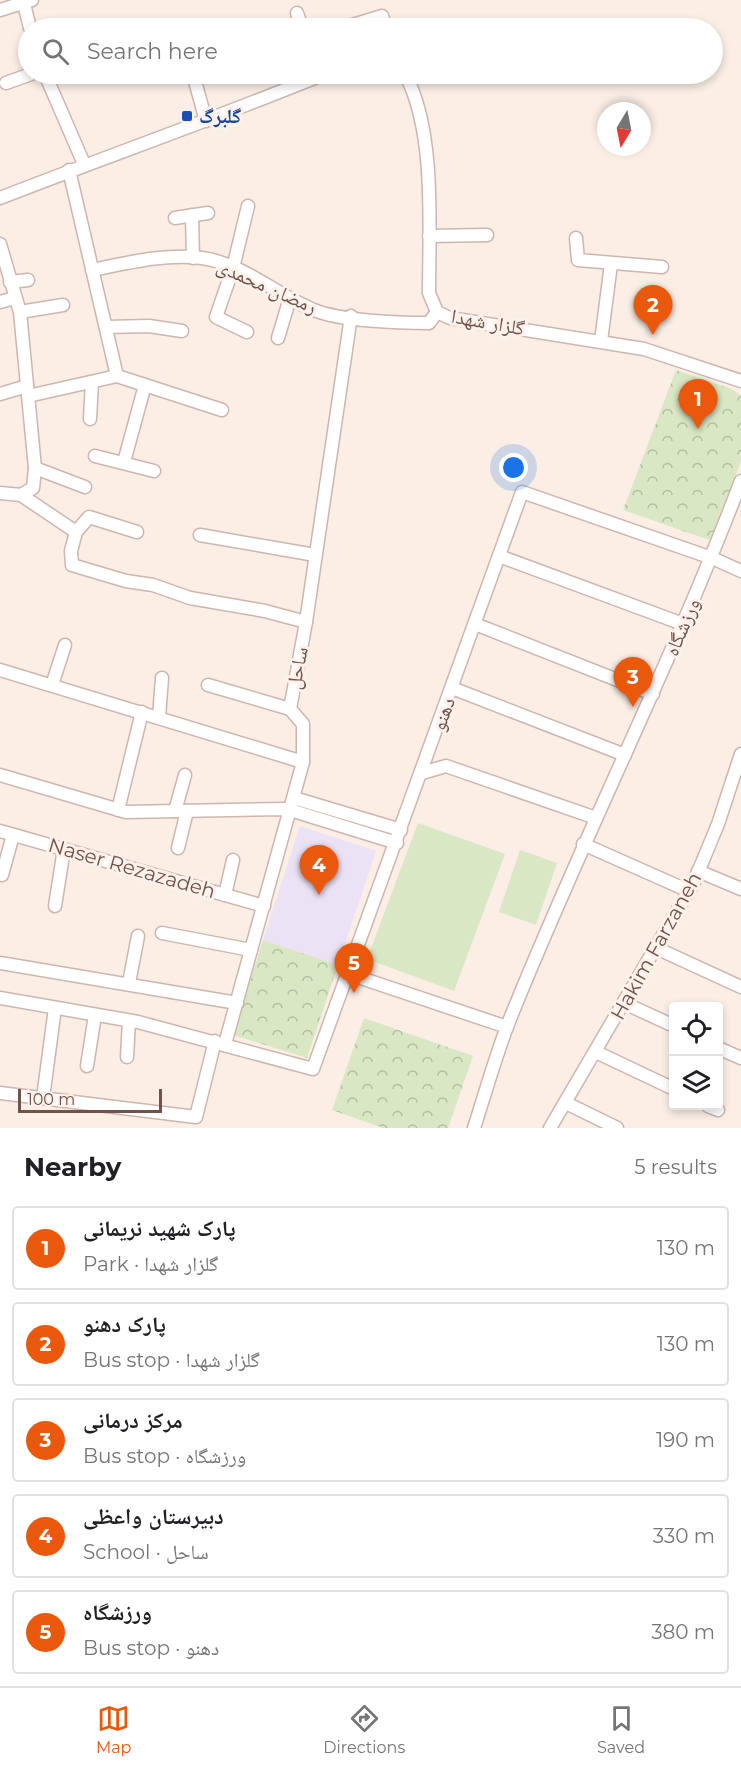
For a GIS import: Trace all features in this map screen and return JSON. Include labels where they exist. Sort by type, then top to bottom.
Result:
[{"type":"street","points":[[0,10],[26,1],[29,18]]},
{"type":"street","points":[[297,13],[299,18]]},
{"type":"street","points":[[6,83],[18,79]]},
{"type":"street","points":[[49,84],[84,164]]},
{"type":"street","points":[[196,84],[206,121]]},
{"type":"street","points":[[0,197],[84,164],[206,121],[295,84]]},
{"type":"street","name":"گلزار شهدا","points":[[410,84],[424,124],[429,293],[437,312],[450,318],[644,349],[741,381]]},
{"type":"street","points":[[69,170],[117,376]]},
{"type":"street","points":[[247,332],[216,317],[233,268],[248,206]]},
{"type":"street","points":[[175,218],[208,213]]},
{"type":"street","points":[[192,215],[193,258]]},
{"type":"street","points":[[429,236],[487,236]]},
{"type":"street","points":[[576,238],[578,260],[662,267]]},
{"type":"street","points":[[0,244],[20,312],[35,468],[33,488],[21,495]]},
{"type":"street","name":"رمضان محمدی","points":[[92,270],[150,258],[202,258],[233,268],[316,311],[392,323],[429,323],[437,312]]},
{"type":"street","points":[[601,341],[611,264]]},
{"type":"street","points":[[10,282],[28,280]]},
{"type":"street","points":[[0,302],[15,298]]},
{"type":"street","points":[[278,338],[290,298]]},
{"type":"street","points":[[20,312],[63,305]]},
{"type":"street","name":"ساحل","points":[[43,1098],[196,1117],[220,1042],[237,1002],[303,762],[303,724],[290,709],[306,622],[351,316]]},
{"type":"street","points":[[106,327],[149,326],[182,331]]},
{"type":"street","points":[[0,394],[92,382],[117,376],[222,410]]},
{"type":"street","points":[[90,419],[92,382]]},
{"type":"street","points":[[124,462],[145,385]]},
{"type":"street","points":[[95,456],[154,471]]},
{"type":"street","points":[[35,468],[85,487]]},
{"type":"street","points":[[712,558],[741,481]]},
{"type":"street","name":"دهنو","points":[[220,1042],[313,1069],[346,973],[397,843],[522,492],[712,558],[741,571]]},
{"type":"street","points":[[0,493],[21,495],[76,532]]},
{"type":"street","points":[[137,532],[88,517],[76,532],[71,551],[72,565],[126,581],[153,585],[190,598],[265,611],[306,622]]},
{"type":"street","points":[[200,535],[315,555]]},
{"type":"street","points":[[499,556],[683,624]]},
{"type":"street","name":"ورزشگاه","points":[[474,1128],[507,1026],[583,844],[653,694],[712,558]]},
{"type":"street","points":[[475,624],[653,694]]},
{"type":"street","points":[[52,685],[65,645]]},
{"type":"street","points":[[0,670],[303,762]]},
{"type":"street","points":[[159,717],[162,678]]},
{"type":"street","points":[[208,685],[290,709]]},
{"type":"street","points":[[452,688],[625,755]]},
{"type":"street","points":[[118,810],[142,712]]},
{"type":"street","name":"Hakim Farzaneh","points":[[550,1128],[689,891],[736,790],[741,753]]},
{"type":"street","points":[[422,773],[446,766],[596,818]]},
{"type":"street","points":[[0,775],[126,812],[292,804],[401,830]]},
{"type":"street","points":[[178,848],[185,775]]},
{"type":"street","points":[[292,804],[397,843]]},
{"type":"street","name":"Naser Rezazadeh","points":[[0,831],[264,906]]},
{"type":"street","points":[[2,875],[13,835]]},
{"type":"street","points":[[583,844],[689,891]]},
{"type":"street","points":[[55,906],[64,849]]},
{"type":"street","points":[[225,895],[233,860]]},
{"type":"street","points":[[698,871],[741,889]]},
{"type":"street","points":[[162,933],[251,950]]},
{"type":"street","points":[[129,983],[138,936]]},
{"type":"street","points":[[656,948],[741,987]]},
{"type":"street","points":[[0,963],[237,1002]]},
{"type":"street","points":[[346,973],[507,1026]]},
{"type":"street","points":[[0,998],[129,1021],[220,1042]]},
{"type":"street","points":[[624,1003],[669,1024]]},
{"type":"street","points":[[0,1093],[43,1098],[55,1008]]},
{"type":"street","points":[[87,1066],[95,1015]]},
{"type":"street","points":[[127,1057],[129,1021]]},
{"type":"street","points":[[723,1050],[741,1058]]},
{"type":"street","points":[[596,1052],[669,1087]]},
{"type":"street","points":[[566,1103],[617,1128]]},
{"type":"shaded area","points":[[300,826],[376,851],[338,965],[263,940]]},
{"type":"green space","points":[[676,370],[732,389],[741,396],[741,461],[712,541],[623,510]]},
{"type":"green space","points":[[418,823],[505,854],[454,991],[367,959]]},
{"type":"green space","points":[[520,850],[557,863],[536,925],[499,912]]},
{"type":"green space","points":[[263,940],[338,965],[307,1058],[233,1035]]},
{"type":"green space","points":[[364,1018],[473,1056],[448,1128],[383,1128],[332,1110]]},
{"type":"place","name":"گلبرگ","points":[[187,116]]},
{"type":"place","name":"پارک دهنو","points":[[653,335]]},
{"type":"place","name":"پارک شهید نریمانی","points":[[698,429]]},
{"type":"place","name":"مرکز درمانی","points":[[633,707]]},
{"type":"place","name":"دبیرستان واعظی","points":[[319,895]]},
{"type":"place","name":"ورزشگاه","points":[[354,993]]}]
